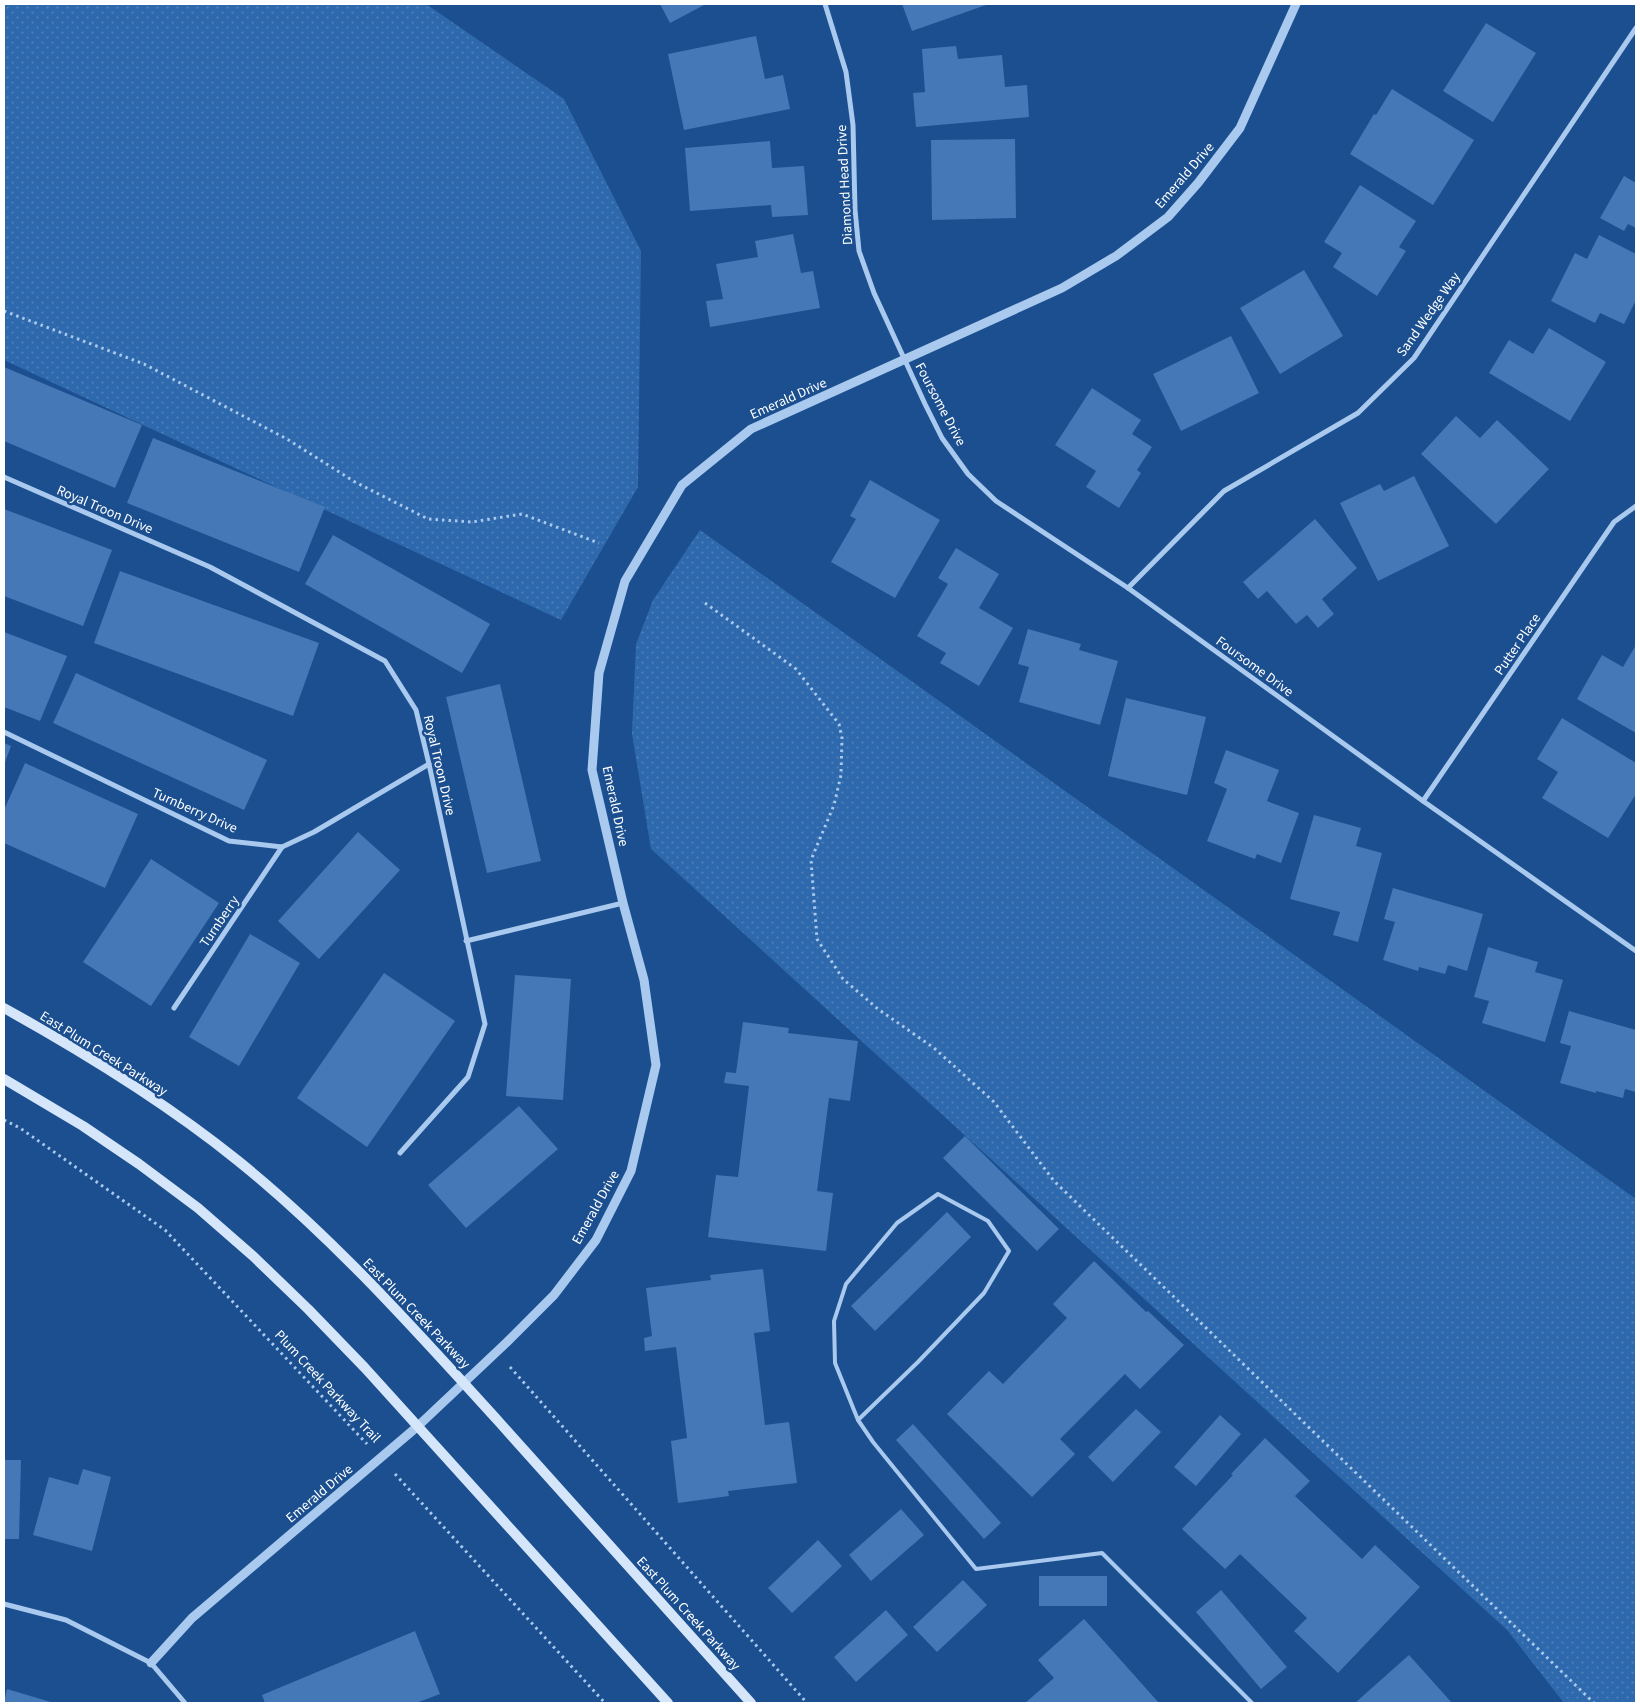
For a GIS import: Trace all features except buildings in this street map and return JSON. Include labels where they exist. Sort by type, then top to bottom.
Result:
[{"type":"main road","name":"East Plum Creek Parkway","points":[[4,1008],[116,1074],[175,1114],[238,1160],[295,1211],[352,1265],[464,1383],[751,1703]]},
{"type":"main road","points":[[4,1079],[83,1126],[198,1208],[308,1309],[418,1426],[668,1703]]},
{"type":"street","name":"Diamond Head Drive","points":[[825,4],[846,72],[852,125],[855,210],[859,251],[874,293],[904,360]]},
{"type":"street","name":"Emerald Drive","points":[[151,1663],[192,1618],[418,1426],[497,1352],[554,1295],[596,1240],[631,1171],[656,1066],[644,980],[623,903],[592,770],[599,673],[624,581],[682,485],[751,429],[1062,288],[1116,256],[1168,217],[1198,183],[1240,128],[1296,4]]},
{"type":"street","name":"Sand Wedge Way","points":[[1128,588],[1224,491],[1358,413],[1414,358],[1636,28]]},
{"type":"street","name":"Foursome Drive","points":[[904,360],[942,438],[968,474],[996,501],[1128,588],[1423,801],[1636,951]]},
{"type":"street","name":"Royal Troon Drive","points":[[4,478],[210,567],[385,661],[416,710],[485,1024],[468,1077],[400,1153]]},
{"type":"street","name":"Putter Place","points":[[1423,801],[1614,522],[1636,506]]},
{"type":"street","name":"Turnberry Drive","points":[[4,732],[229,841],[282,847]]},
{"type":"street","points":[[282,847],[314,832],[429,764]]},
{"type":"street","name":"Turnberry","points":[[174,1008],[282,847]]},
{"type":"street","points":[[466,941],[623,903]]},
{"type":"street","points":[[4,1604],[66,1620],[151,1663],[185,1703]]},
{"type":"lane","points":[[858,1420],[918,1362],[984,1293],[1009,1251],[988,1222],[938,1194],[898,1223],[846,1284],[834,1321],[835,1363],[858,1420],[882,1454],[976,1569],[1102,1553],[1252,1703]]},
{"type":"path","points":[[4,311],[144,364],[287,439],[356,482],[428,519],[472,522],[522,514],[599,544]]},
{"type":"path","points":[[705,603],[796,670],[839,724],[842,738],[841,775],[834,805],[811,860],[817,938],[843,979],[878,1009],[934,1048],[994,1102],[1054,1181],[1594,1703]]},
{"type":"path","name":"Plum Creek Parkway Trail","points":[[4,1120],[20,1128],[165,1230],[380,1458],[605,1703]]},
{"type":"path","points":[[497,1352],[807,1703]]},
{"type":"shaded area","points":[[4,4],[426,4],[564,99],[641,251],[638,487],[561,620],[4,360]]},
{"type":"shaded area","points":[[700,530],[1636,1199],[1636,1703],[1564,1703],[1507,1630],[651,849],[632,734],[636,644],[653,600]]}]
